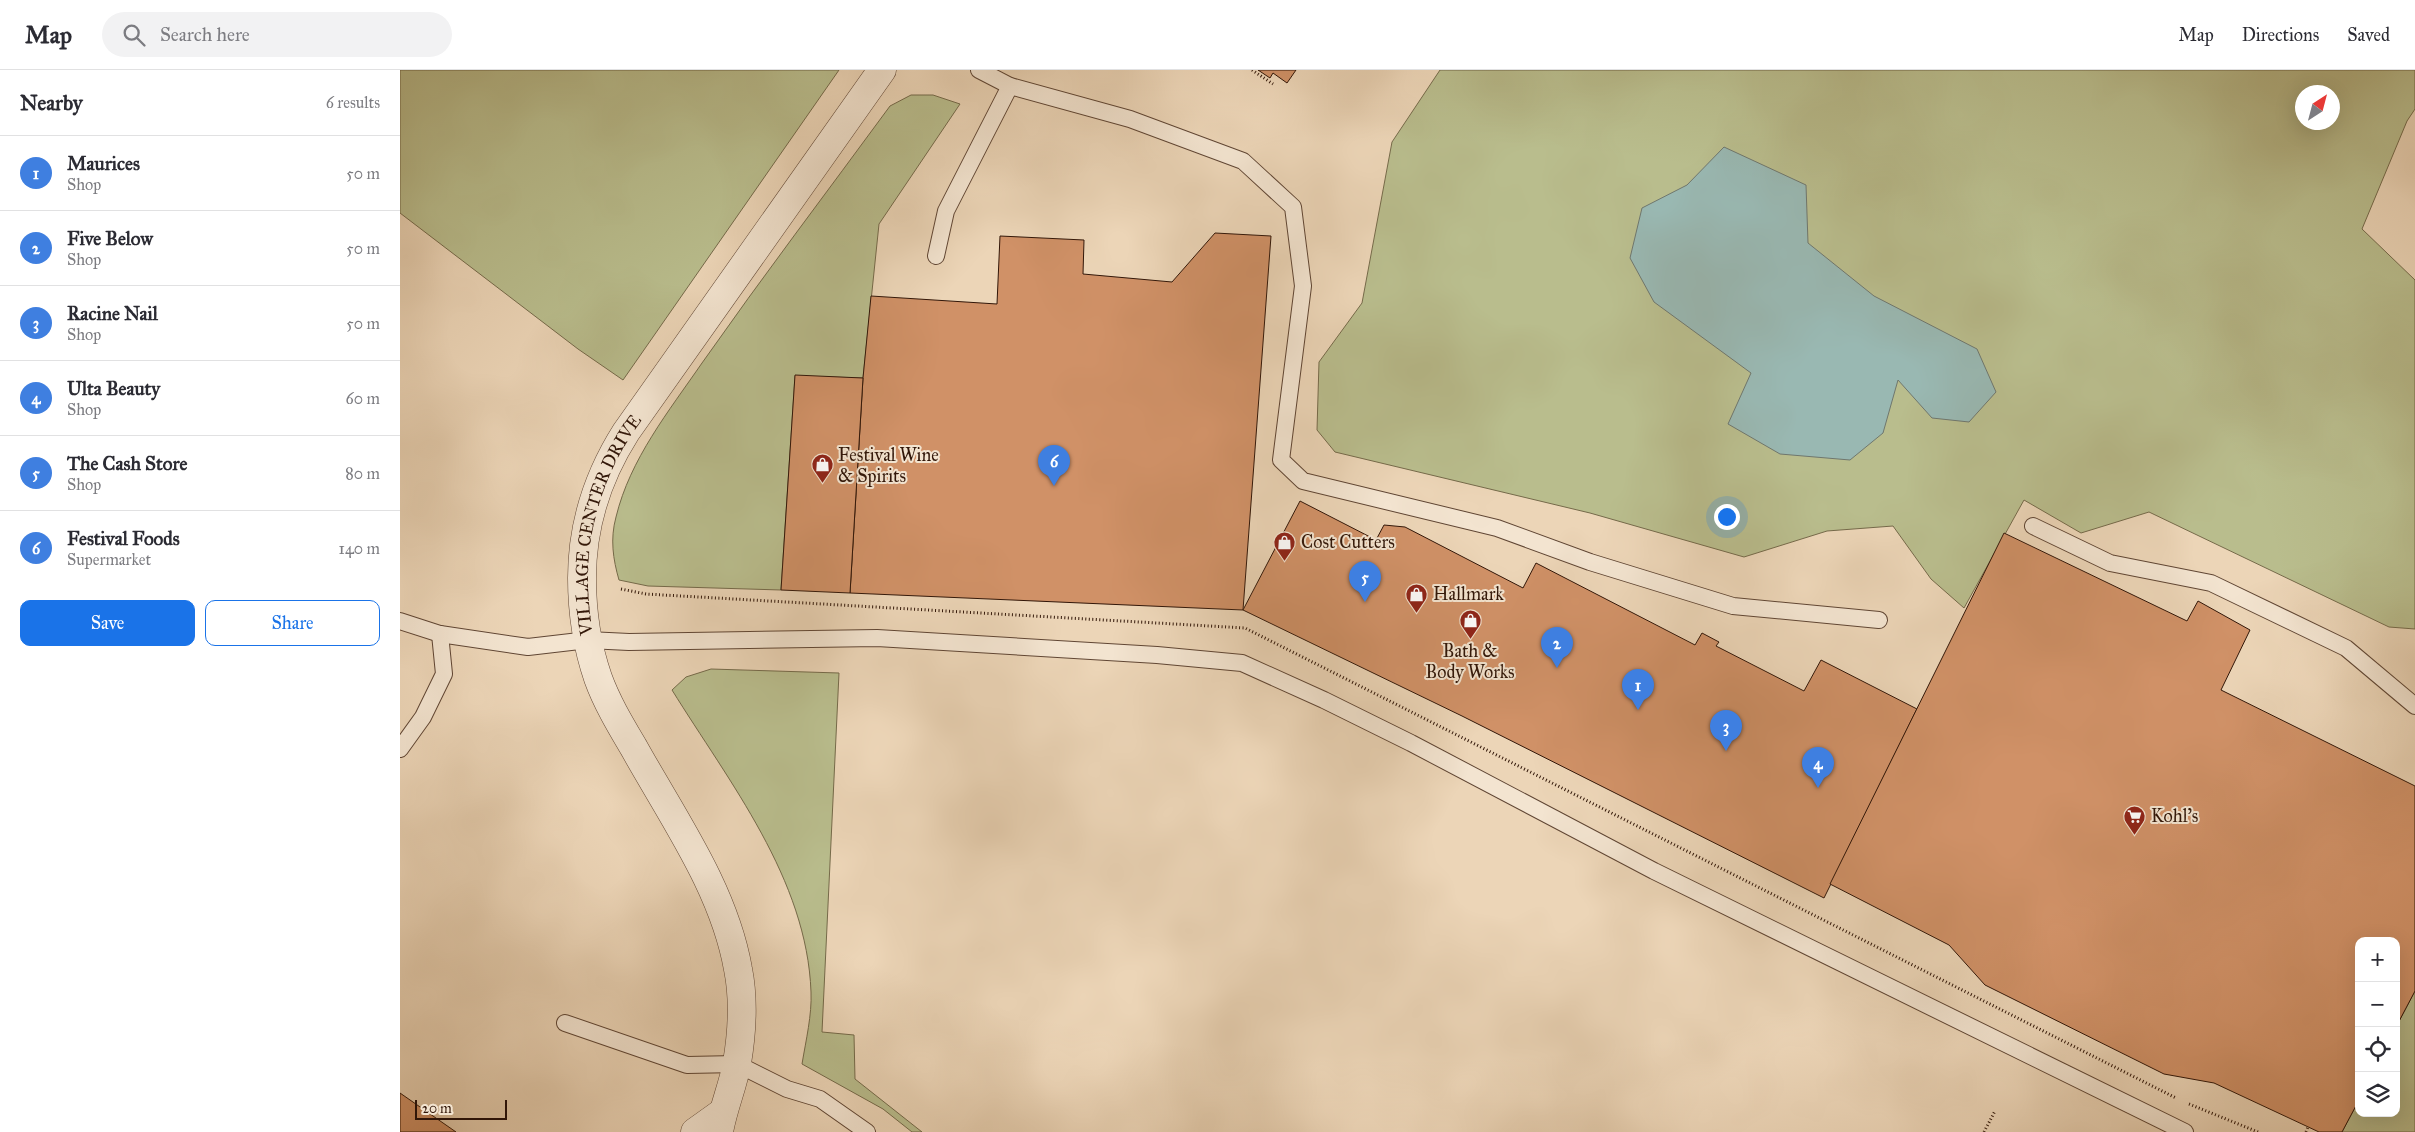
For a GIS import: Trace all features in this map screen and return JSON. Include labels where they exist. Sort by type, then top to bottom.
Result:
[{"type":"street","name":"VILLAGE CENTER DRIVE","points":[[695,1132],[721,1122],[737,1064],[742,1017],[739,979],[727,924],[704,872],[614,714],[598,678],[588,640],[582,592],[582,562],[588,524],[598,486],[614,450],[882,70]]},
{"type":"lane","points":[[979,70],[1010,86],[1130,119],[1242,161],[1293,207],[1303,286],[1281,460],[1303,482],[1497,528],[1590,562],[1733,606],[1879,620]]},
{"type":"lane","points":[[936,256],[946,211],[1010,86]]},
{"type":"lane","points":[[2033,526],[2110,563],[2210,583],[2219,587],[2346,648],[2415,706]]},
{"type":"lane","points":[[400,621],[440,634],[528,647],[588,640],[629,642],[877,638],[1242,662],[1411,743],[1654,872],[2185,1132]]},
{"type":"lane","points":[[400,749],[423,717],[444,674],[440,634]]},
{"type":"lane","points":[[565,1023],[687,1065],[737,1064],[787,1089],[820,1099],[868,1132]]},
{"type":"path","points":[[1252,70],[1273,84]]},
{"type":"path","points":[[1984,1132],[1995,1111]]},
{"type":"path","points":[[2306,1132],[2308,1127]]},
{"type":"green space","points":[[400,70],[839,70],[623,380],[578,349],[400,213]]},
{"type":"green space","points":[[1440,70],[2415,70],[2415,109],[2407,121],[2362,229],[2415,280],[2415,629],[2389,627],[2149,512],[2081,533],[2024,500],[1964,608],[1931,579],[1893,526],[1827,531],[1744,557],[1590,513],[1335,452],[1317,430],[1319,362],[1362,303],[1392,142]]},
{"type":"green space","points":[[911,95],[933,95],[960,104],[879,224],[863,378],[795,376],[781,590],[648,586],[619,580],[613,549],[616,517],[631,475],[652,436],[748,298],[890,106]]},
{"type":"green space","points":[[711,669],[839,673],[822,1032],[854,1035],[855,1079],[922,1132],[912,1132],[883,1109],[802,1064],[810,1019],[811,992],[806,950],[796,910],[780,871],[761,833],[740,796],[672,690],[686,677]]},
{"type":"green space","points":[[2415,991],[2415,1132],[2342,1132],[2355,1108],[2355,1117],[2400,1117],[2400,1019]]},
{"type":"water","points":[[1724,147],[1806,185],[1808,243],[1874,296],[1977,349],[1996,392],[1969,422],[1932,418],[1898,380],[1883,433],[1850,460],[1780,454],[1728,424],[1751,373],[1654,302],[1630,258],[1642,208],[1687,185]]},
{"type":"building","points":[[1258,70],[1296,70],[1287,83],[1273,73],[1270,78]]},
{"type":"building","points":[[1215,233],[1271,236],[1243,610],[850,593],[863,378],[871,296],[997,304],[1000,236],[1084,240],[1083,274],[1172,282]]},
{"type":"building","name":"Festival Wine & Spirits","points":[[795,375],[863,378],[850,593],[781,590]]},
{"type":"building","points":[[1300,501],[1376,540],[1384,525],[1405,527],[1523,588],[1536,563],[1695,645],[1702,633],[1719,642],[1716,646],[1804,691],[1821,660],[1917,709],[1824,898],[1462,716],[1243,610]]},
{"type":"building","name":"Kohl's","points":[[2004,533],[2187,621],[2198,601],[2250,630],[2221,690],[2415,786],[2415,991],[2400,1019],[2400,937],[2355,937],[2355,1108],[2342,1132],[2319,1132],[2214,1083],[2164,1074],[1985,985],[1949,945],[1830,884]]},
{"type":"building","points":[[400,1093],[456,1132],[400,1132]]},
{"type":"place","name":"Festival Wine & Spirits","points":[[822,484]]},
{"type":"place","name":"Festival Foods","points":[[1054,486]]},
{"type":"place","name":"Cost Cutters","points":[[1285,561]]},
{"type":"place","name":"The Cash Store","points":[[1365,602]]},
{"type":"place","name":"Hallmark","points":[[1417,613]]},
{"type":"place","name":"Bath & Body Works","points":[[1470,640]]},
{"type":"place","name":"Five Below","points":[[1557,668]]},
{"type":"place","name":"Maurices","points":[[1638,710]]},
{"type":"place","name":"Racine Nail","points":[[1726,751]]},
{"type":"place","name":"Ulta Beauty","points":[[1818,788]]},
{"type":"place","name":"Kohl's","points":[[2135,835]]}]
